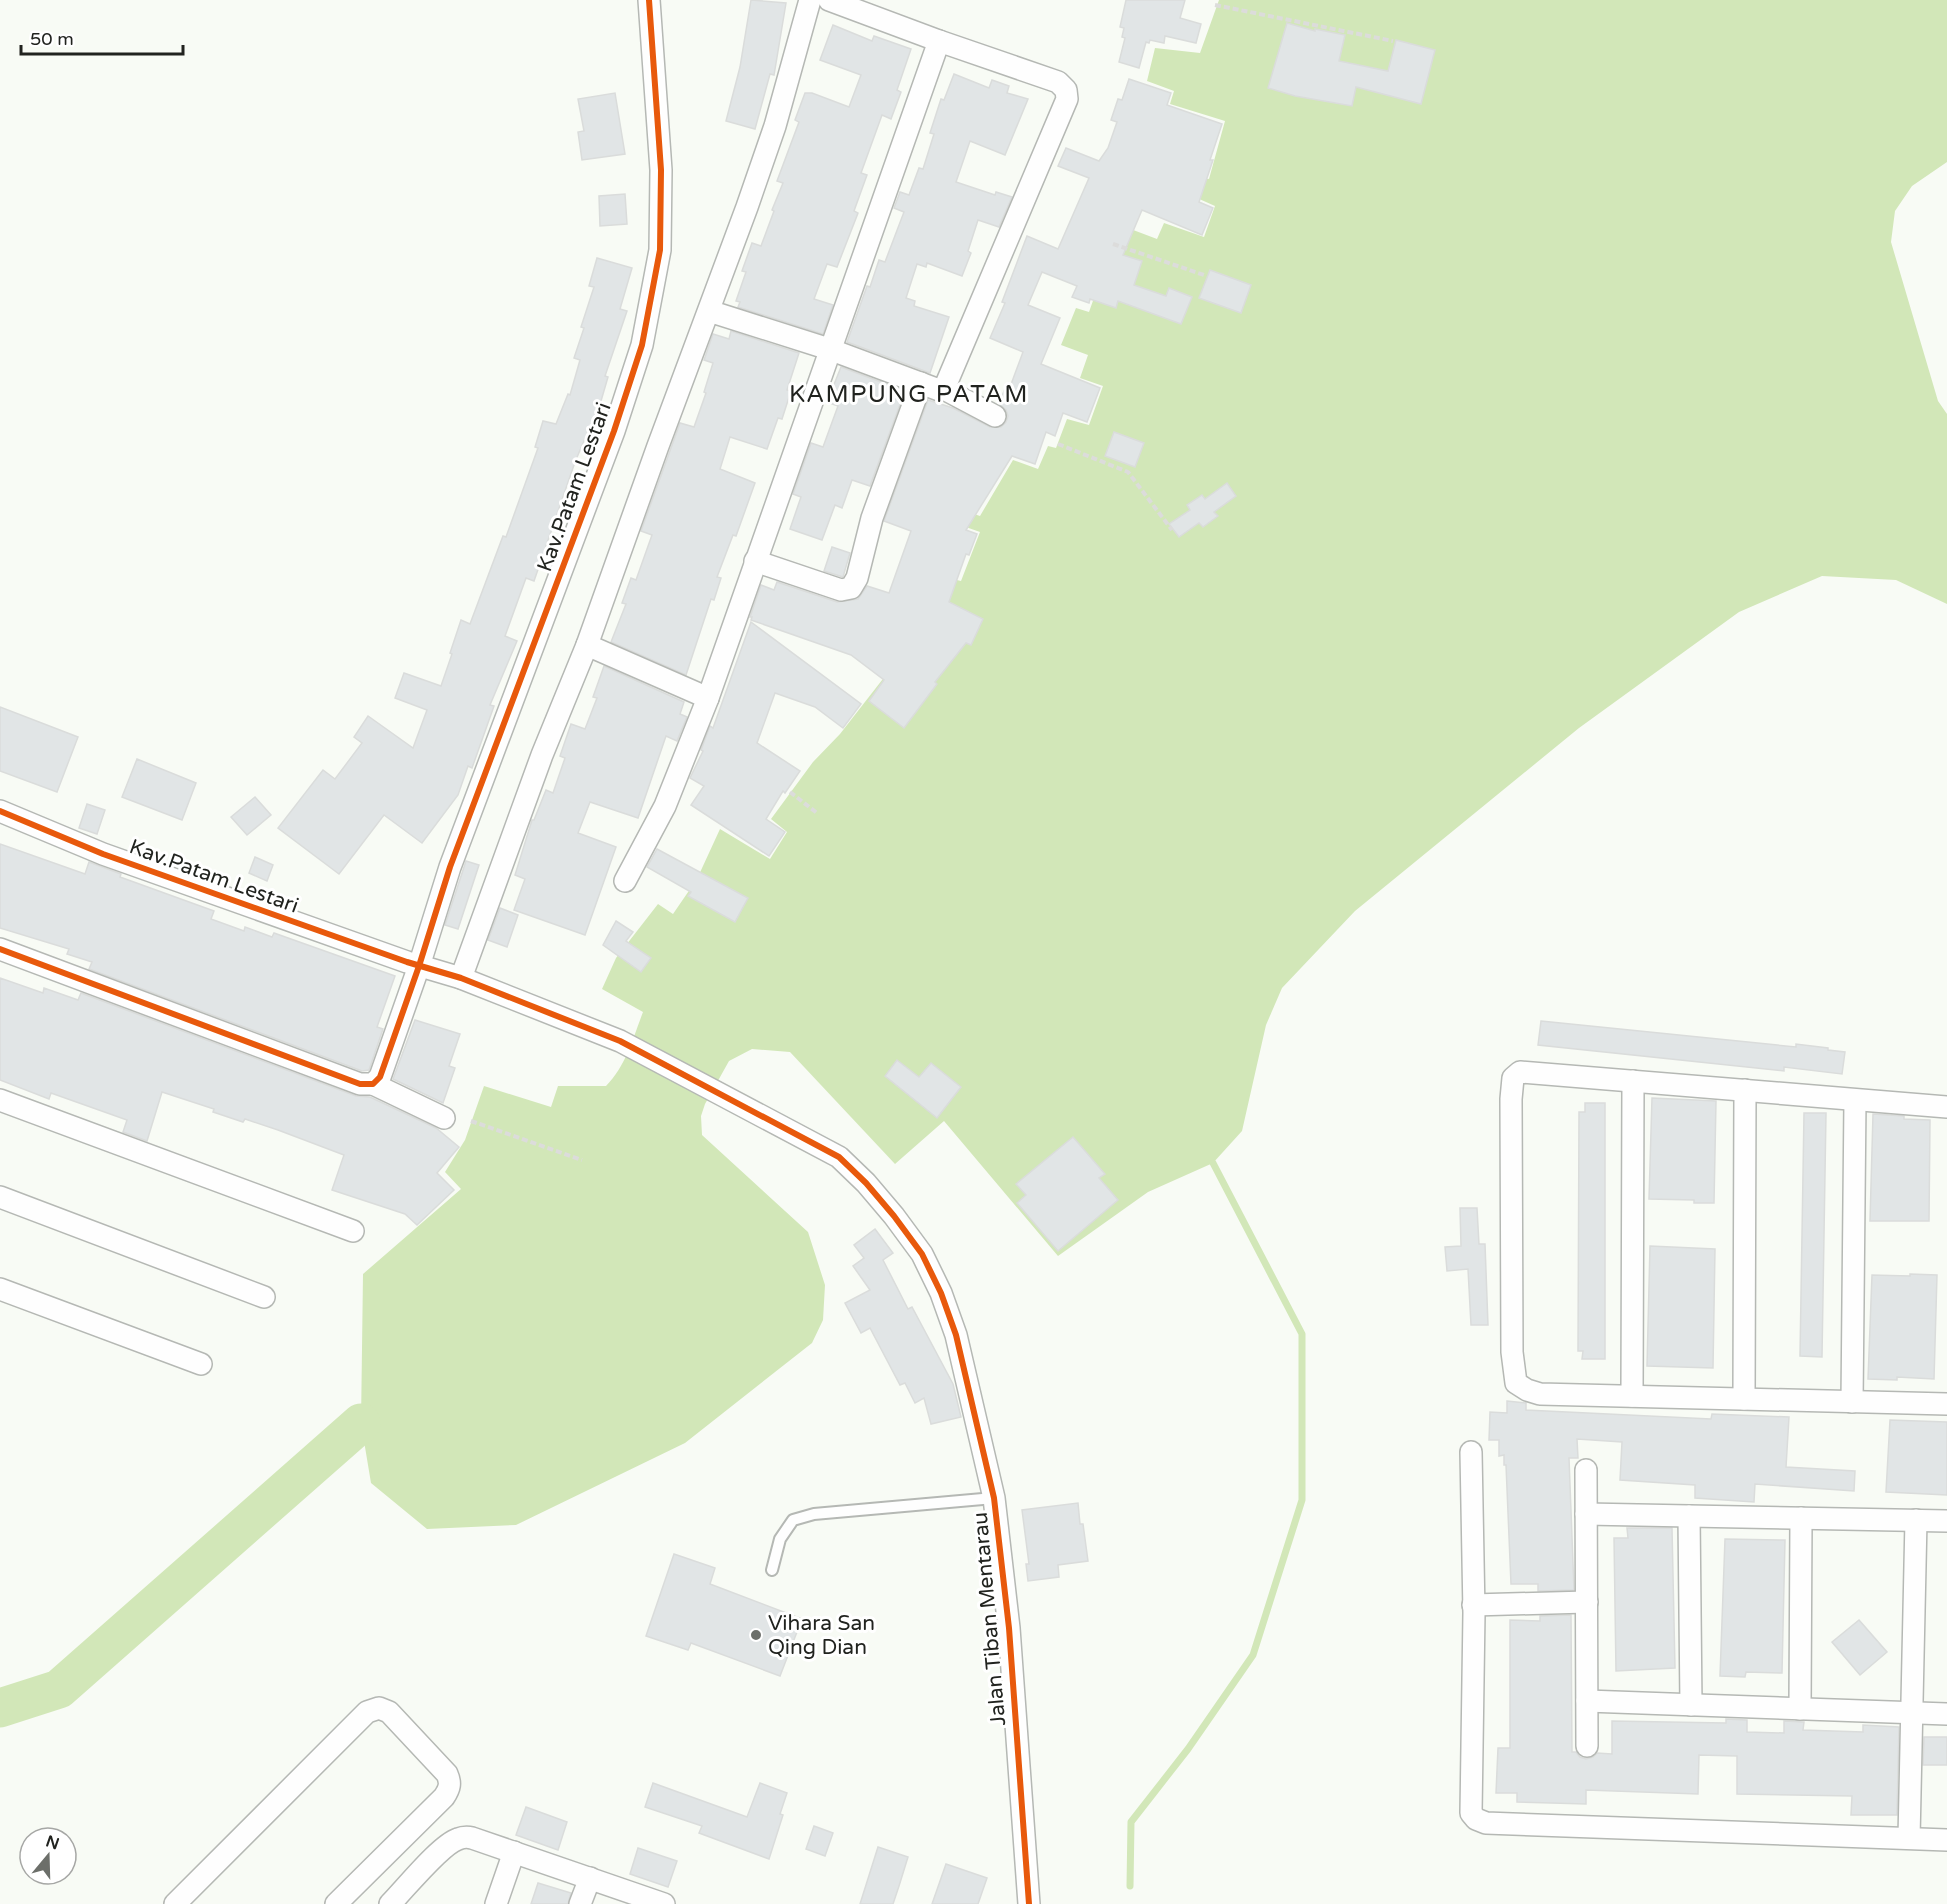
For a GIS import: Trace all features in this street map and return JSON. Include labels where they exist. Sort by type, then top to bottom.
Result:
[{"type":"street","name":"Kav.Patam Lestari","points":[[419,966],[450,867],[614,431],[642,345],[660,250],[660,170],[649,0]]},
{"type":"street","points":[[461,978],[542,755],[588,645],[639,498],[709,311],[775,126],[810,0]]},
{"type":"street","points":[[830,0],[1058,82],[1066,90],[1067,99],[944,388]]},
{"type":"street","points":[[625,881],[665,806],[708,698],[939,41]]},
{"type":"street","points":[[709,311],[829,349],[939,390],[944,388],[995,416]]},
{"type":"street","points":[[755,561],[842,590],[851,588],[857,578],[872,518],[921,383]]},
{"type":"street","points":[[588,645],[708,698]]},
{"type":"street","name":"Kav.Patam Lestari","points":[[0,811],[103,854],[419,966],[461,978],[620,1041],[737,1102]]},
{"type":"street","points":[[0,949],[360,1084],[372,1084],[444,1118]]},
{"type":"street","points":[[372,1084],[380,1077],[419,966]]},
{"type":"street","points":[[1947,1107],[1520,1072],[1513,1078],[1511,1099],[1512,1353],[1516,1383],[1539,1394],[1947,1404]]},
{"type":"street","points":[[1632,1396],[1633,1081]]},
{"type":"street","points":[[1744,1399],[1745,1090]]},
{"type":"street","points":[[0,1100],[353,1231]]},
{"type":"street","points":[[1852,1402],[1855,1100]]},
{"type":"street","name":"Jalan Tiban Mentarau","points":[[737,1102],[838,1157],[866,1183],[894,1215],[922,1254],[941,1293],[956,1335],[994,1498],[1009,1628],[1029,1904]]},
{"type":"street","points":[[0,1197],[264,1297]]},
{"type":"street","points":[[0,1289],[201,1364]]},
{"type":"street","points":[[1471,1452],[1472,1813],[1476,1819],[1486,1823],[1947,1840]]},
{"type":"street","points":[[1586,1470],[1587,1746]]},
{"type":"street","points":[[1586,1514],[1947,1521]]},
{"type":"street","points":[[1689,1516],[1690,1705]]},
{"type":"street","points":[[1800,1708],[1801,1518]]},
{"type":"street","points":[[1909,1839],[1916,1520]]},
{"type":"street","points":[[1473,1609],[1587,1607]]},
{"type":"street","points":[[1587,1701],[1947,1714]]},
{"type":"street","points":[[175,1904],[367,1713],[379,1708],[388,1712],[447,1774],[451,1782],[444,1797],[336,1904]]},
{"type":"street","points":[[390,1904],[437,1855],[457,1839],[472,1838],[664,1904]]},
{"type":"street","points":[[496,1904],[514,1852]]},
{"type":"street","points":[[580,1904],[590,1878]]},
{"type":"lane","points":[[772,1570],[780,1539],[793,1520],[814,1514],[994,1498]]},
{"type":"path","points":[[1215,5],[1392,41]]},
{"type":"path","points":[[1113,244],[1204,275]]},
{"type":"path","points":[[1058,444],[1128,472],[1172,530]]},
{"type":"path","points":[[790,792],[818,813]]},
{"type":"path","points":[[471,1121],[582,1160]]},
{"type":"shaded area","points":[[1219,0],[1947,0],[1947,162],[1912,186],[1895,211],[1891,242],[1938,401],[1947,414],[1947,604],[1896,580],[1822,576],[1739,612],[1579,728],[1355,911],[1282,988],[1266,1025],[1242,1131],[1213,1163],[1148,1192],[1058,1256],[944,1121],[895,1164],[790,1052],[752,1049],[729,1061],[705,1104],[701,1116],[702,1135],[808,1232],[825,1285],[823,1320],[812,1343],[685,1443],[516,1525],[427,1529],[371,1483],[361,1423],[363,1274],[461,1189],[445,1172],[465,1140],[484,1086],[551,1107],[558,1086],[606,1086],[619,1070],[643,1012],[602,989],[616,958],[658,904],[673,914],[697,879],[720,829],[770,859],[787,832],[771,819],[813,762],[840,734],[900,657],[944,577],[961,581],[980,532],[926,513],[931,499],[980,516],[1013,460],[1038,469],[1048,446],[1056,448],[1067,419],[1089,425],[1103,386],[1080,378],[1088,355],[1061,345],[1076,308],[1089,312],[1120,225],[1157,239],[1164,223],[1204,237],[1215,206],[1188,194],[1193,176],[1209,179],[1225,121],[1170,104],[1174,91],[1147,81],[1155,48],[1200,53]]},
{"type":"building","points":[[751,0],[786,3],[774,75],[770,74],[755,129],[726,121],[740,67]]},
{"type":"building","points":[[1126,0],[1185,0],[1180,18],[1201,24],[1196,43],[1165,36],[1164,43],[1150,40],[1149,43],[1146,42],[1139,68],[1119,62],[1125,38],[1122,37],[1124,28],[1120,27]]},
{"type":"building","points":[[1287,23],[1315,31],[1315,29],[1345,35],[1339,61],[1388,71],[1396,40],[1435,50],[1421,104],[1356,87],[1352,106],[1295,96],[1268,88]]},
{"type":"building","points":[[833,25],[872,41],[874,36],[911,49],[897,90],[901,92],[891,119],[882,115],[861,173],[867,175],[854,211],[858,213],[837,267],[827,264],[814,299],[833,305],[823,334],[738,307],[740,302],[736,301],[746,272],[742,271],[752,243],[761,246],[774,211],[772,210],[783,183],[777,181],[799,122],[795,120],[805,93],[812,93],[849,107],[861,75],[820,60]]},
{"type":"building","points":[[954,74],[989,88],[992,80],[1009,86],[1007,93],[1028,99],[1005,155],[970,141],[956,182],[995,195],[996,192],[1012,197],[999,227],[978,220],[968,251],[971,253],[962,276],[927,263],[926,267],[917,264],[906,298],[915,301],[914,306],[949,317],[930,373],[847,342],[867,286],[870,287],[879,260],[885,262],[904,212],[894,208],[900,192],[909,195],[919,168],[923,169],[934,134],[930,133],[941,99],[944,100]]},
{"type":"building","points":[[1129,79],[1171,93],[1167,105],[1222,124],[1199,202],[1213,208],[1202,235],[1142,210],[1123,255],[1142,261],[1134,285],[1166,296],[1169,288],[1192,297],[1181,324],[1118,301],[1116,308],[1090,299],[1089,303],[1072,297],[1077,286],[1042,272],[1028,305],[1060,318],[1041,364],[1100,388],[1087,422],[1063,413],[1055,436],[1046,432],[1035,464],[1012,456],[966,530],[977,534],[969,555],[966,554],[949,602],[983,619],[971,645],[966,643],[935,682],[937,684],[904,728],[869,701],[884,680],[851,655],[751,620],[761,585],[774,590],[777,582],[837,602],[858,599],[867,586],[889,593],[911,531],[884,521],[928,400],[953,408],[990,427],[1001,427],[1006,422],[1008,416],[1006,410],[999,404],[1006,386],[1010,387],[1023,352],[990,338],[1005,303],[1002,302],[1027,236],[1058,249],[1089,178],[1058,166],[1066,148],[1099,161],[1108,148],[1117,122],[1111,120],[1118,99],[1122,100]]},
{"type":"building","points":[[615,93],[625,154],[582,160],[578,132],[584,131],[578,99]]},
{"type":"building","points":[[625,194],[627,224],[600,226],[599,196]]},
{"type":"building","points":[[597,258],[632,268],[620,309],[627,311],[605,376],[608,377],[601,401],[575,462],[534,581],[526,578],[505,636],[517,641],[490,705],[494,706],[472,768],[468,766],[458,795],[422,843],[384,815],[339,874],[278,828],[323,770],[335,779],[362,743],[354,737],[368,716],[413,748],[427,710],[395,698],[404,673],[441,686],[461,620],[470,624],[503,536],[506,537],[538,448],[535,447],[543,421],[556,424],[568,394],[570,395],[580,360],[574,358],[594,287],[589,286]]},
{"type":"building","points":[[1210,270],[1251,285],[1241,313],[1199,298]]},
{"type":"building","points":[[731,331],[799,353],[787,390],[791,391],[782,419],[778,418],[767,449],[730,437],[720,469],[755,483],[736,536],[733,535],[717,577],[721,578],[714,600],[711,599],[686,675],[611,642],[626,604],[622,603],[631,578],[636,580],[652,535],[641,531],[680,423],[694,427],[706,393],[704,392],[713,363],[704,360],[713,334],[729,339]]},
{"type":"building","points":[[841,367],[905,391],[870,486],[852,480],[842,508],[835,505],[822,540],[790,529],[801,497],[793,494],[811,443],[823,447],[838,406],[827,402]]},
{"type":"building","points":[[1114,432],[1144,443],[1135,467],[1105,456]]},
{"type":"building","points":[[1227,483],[1236,496],[1214,512],[1218,516],[1203,527],[1199,523],[1179,537],[1169,524],[1190,510],[1187,505],[1202,495],[1205,499]]},
{"type":"building","points":[[832,547],[850,553],[843,577],[824,571]]},
{"type":"building","points":[[751,622],[861,704],[843,728],[815,707],[775,693],[757,743],[800,771],[785,793],[783,791],[766,819],[785,832],[769,856],[691,805],[704,786],[690,778],[703,751],[701,750],[710,726],[713,728]]},
{"type":"building","points":[[604,666],[684,702],[680,714],[687,717],[677,741],[666,736],[638,818],[590,802],[578,833],[616,847],[585,935],[514,910],[525,879],[515,875],[532,820],[534,820],[546,790],[553,793],[565,758],[560,756],[571,724],[585,729],[597,698],[593,697]]},
{"type":"building","points":[[0,707],[78,737],[57,792],[0,771]]},
{"type":"building","points":[[137,759],[196,783],[182,820],[122,797]]},
{"type":"building","points":[[255,797],[271,815],[247,835],[231,817]]},
{"type":"building","points":[[87,804],[105,810],[97,834],[79,828]]},
{"type":"building","points":[[0,844],[85,874],[89,862],[121,874],[120,877],[214,911],[211,919],[244,931],[245,927],[272,937],[274,933],[395,976],[377,1027],[383,1029],[369,1070],[362,1071],[89,969],[92,962],[67,954],[69,949],[0,928]]},
{"type":"building","points":[[657,849],[748,898],[735,922],[688,896],[691,892],[647,867]]},
{"type":"building","points":[[255,857],[273,865],[267,881],[249,873]]},
{"type":"building","points":[[466,861],[479,865],[458,929],[445,925]]},
{"type":"building","points":[[500,908],[518,915],[507,947],[488,940]]},
{"type":"building","points":[[616,921],[633,932],[626,941],[651,958],[641,972],[603,945]]},
{"type":"building","points":[[0,978],[43,993],[44,988],[78,1000],[81,993],[356,1096],[370,1097],[436,1128],[459,1147],[437,1173],[454,1190],[417,1225],[405,1214],[332,1190],[344,1155],[278,1130],[245,1119],[243,1122],[213,1112],[214,1109],[162,1092],[147,1141],[123,1132],[127,1120],[51,1093],[49,1099],[0,1080]]},
{"type":"building","points":[[415,1020],[460,1034],[449,1066],[455,1068],[443,1103],[393,1079]]},
{"type":"building","points":[[1541,1021],[1796,1047],[1796,1044],[1828,1048],[1828,1050],[1845,1052],[1842,1074],[1784,1067],[1784,1071],[1538,1045]]},
{"type":"building","points":[[897,1060],[919,1077],[931,1063],[961,1087],[937,1118],[885,1076]]},
{"type":"building","points":[[1652,1098],[1716,1101],[1714,1203],[1649,1199]]},
{"type":"building","points":[[1585,1103],[1605,1103],[1605,1359],[1582,1359],[1583,1351],[1578,1351],[1579,1112],[1585,1112]]},
{"type":"building","points":[[1804,1113],[1826,1113],[1822,1357],[1800,1356]]},
{"type":"building","points":[[1873,1114],[1930,1120],[1929,1221],[1870,1221]]},
{"type":"building","points":[[1073,1137],[1105,1174],[1099,1178],[1118,1200],[1058,1251],[1017,1203],[1026,1195],[1016,1184]]},
{"type":"building","points":[[1460,1208],[1477,1208],[1479,1244],[1485,1244],[1488,1325],[1471,1325],[1468,1269],[1447,1271],[1445,1247],[1461,1246]]},
{"type":"building","points":[[875,1229],[893,1253],[883,1260],[908,1309],[912,1307],[953,1384],[961,1417],[931,1424],[924,1398],[915,1403],[905,1383],[900,1385],[870,1328],[861,1333],[845,1303],[870,1290],[853,1266],[864,1258],[854,1245]]},
{"type":"building","points":[[1650,1246],[1715,1249],[1713,1368],[1647,1366]]},
{"type":"building","points":[[1910,1274],[1937,1275],[1934,1379],[1897,1377],[1897,1380],[1868,1379],[1872,1275],[1910,1276]]},
{"type":"building","points":[[1507,1401],[1526,1403],[1526,1410],[1711,1419],[1712,1414],[1789,1417],[1786,1467],[1855,1471],[1854,1491],[1755,1484],[1754,1502],[1695,1498],[1695,1485],[1620,1480],[1622,1442],[1577,1439],[1578,1458],[1569,1458],[1574,1590],[1538,1591],[1538,1584],[1511,1584],[1506,1465],[1504,1465],[1504,1455],[1499,1456],[1499,1440],[1489,1440],[1490,1412],[1507,1413]]},
{"type":"building","points":[[1890,1420],[1947,1422],[1947,1495],[1886,1492]]},
{"type":"building","points":[[1078,1503],[1088,1561],[1058,1565],[1059,1577],[1028,1581],[1026,1564],[1029,1564],[1022,1510]]},
{"type":"building","points":[[1627,1528],[1672,1528],[1675,1668],[1616,1671],[1614,1538],[1628,1538]]},
{"type":"building","points":[[1725,1539],[1785,1540],[1782,1673],[1746,1672],[1745,1677],[1720,1676]]},
{"type":"building","points":[[674,1554],[715,1568],[710,1584],[802,1619],[780,1676],[691,1643],[688,1650],[646,1636]]},
{"type":"building","points":[[1571,1615],[1572,1752],[1576,1752],[1580,1757],[1586,1759],[1597,1753],[1612,1754],[1612,1721],[1726,1723],[1726,1719],[1747,1720],[1747,1732],[1784,1733],[1784,1721],[1804,1722],[1803,1730],[1863,1732],[1863,1725],[1899,1727],[1897,1815],[1851,1815],[1852,1796],[1737,1794],[1737,1756],[1699,1755],[1698,1794],[1586,1790],[1586,1804],[1517,1802],[1517,1793],[1496,1793],[1498,1748],[1510,1748],[1510,1620],[1540,1621],[1540,1616]]},
{"type":"building","points":[[1859,1620],[1887,1652],[1860,1675],[1832,1642]]},
{"type":"building","points":[[1924,1737],[1947,1737],[1947,1765],[1923,1765]]},
{"type":"building","points":[[653,1783],[747,1817],[760,1783],[787,1793],[780,1814],[783,1815],[769,1859],[699,1833],[702,1826],[645,1807]]},
{"type":"building","points":[[526,1807],[567,1822],[558,1850],[516,1835]]},
{"type":"building","points":[[814,1826],[833,1833],[825,1856],[806,1849]]},
{"type":"building","points":[[878,1847],[908,1857],[899,1886],[893,1904],[860,1904]]},
{"type":"building","points":[[638,1848],[677,1861],[668,1887],[630,1874]]},
{"type":"building","points":[[946,1864],[987,1878],[978,1904],[932,1904]]},
{"type":"building","points":[[538,1883],[571,1893],[568,1904],[531,1904]]},
{"type":"waterway","points":[[1130,1886],[1131,1822],[1188,1749],[1253,1655],[1302,1500],[1302,1334],[1213,1163]]},
{"type":"waterway","points":[[0,1708],[59,1689],[361,1423]]},
{"type":"cycle path","points":[[0,949],[360,1084],[373,1084],[380,1077],[419,966],[450,867],[614,431],[642,345],[660,250],[661,170],[649,0]]},
{"type":"cycle path","points":[[0,811],[103,854],[407,962],[461,978],[620,1041],[839,1157],[866,1183],[922,1254],[941,1293],[956,1335],[994,1498],[1009,1628],[1029,1904]]},
{"type":"place","name":"Vihara San Qing Dian","points":[[756,1635]]},
{"type":"district","name":"KAMPUNG PATAM","points":[[909,394]]}]
